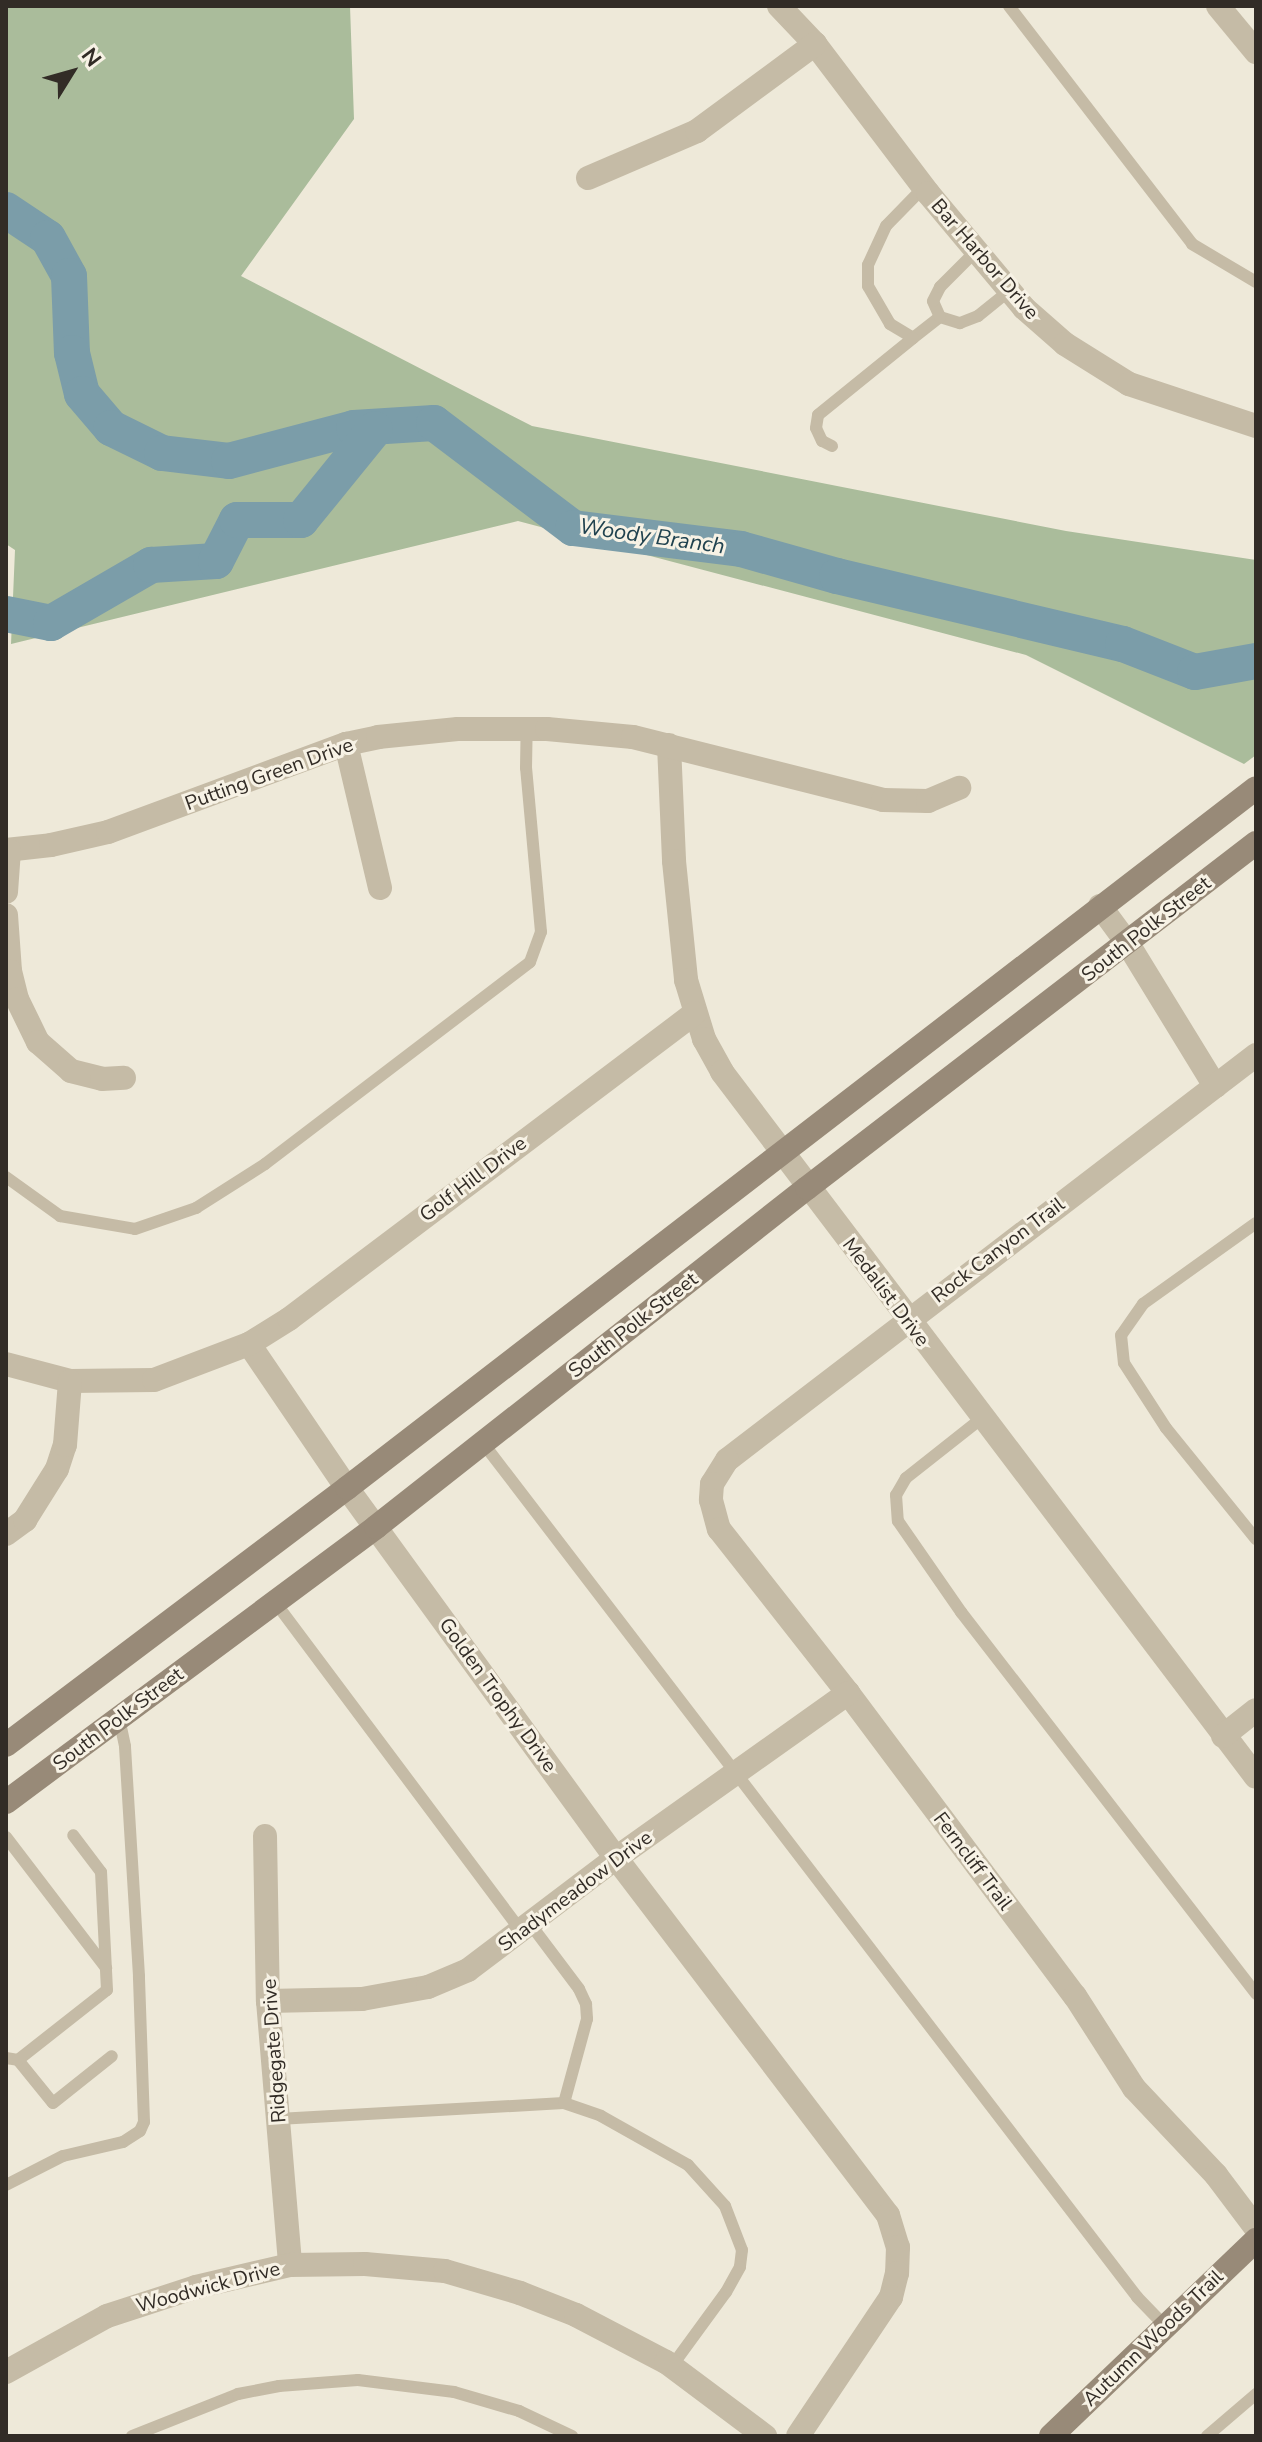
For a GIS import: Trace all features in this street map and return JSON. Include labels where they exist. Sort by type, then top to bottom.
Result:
[{"type":"main road","points":[[6,1745],[347,1488],[1256,788]]},
{"type":"main road","name":"South Polk Street","points":[[6,1802],[376,1527],[807,1188],[1256,843]]},
{"type":"main road","name":"Autumn Woods Trail","points":[[1051,2436],[1256,2240]]},
{"type":"street","name":"Bar Harbor Drive","points":[[779,6],[815,44],[975,252],[1009,291],[1065,344],[1129,384],[1256,426]]},
{"type":"street","points":[[1218,6],[1256,52]]},
{"type":"street","points":[[588,178],[697,131],[815,44]]},
{"type":"street","name":"Putting Green Drive","points":[[7,850],[51,845],[108,832],[346,744],[419,732],[527,729],[633,737],[883,800],[928,801],[959,788]]},
{"type":"street","points":[[346,744],[380,888]]},
{"type":"street","name":"Medalist Drive","points":[[669,745],[681,945],[695,1013],[722,1072],[1256,1777]]},
{"type":"street","points":[[6,892],[7,850]]},
{"type":"street","points":[[1100,906],[1128,944],[1215,1086]]},
{"type":"street","points":[[6,915],[10,971],[17,999],[38,1042],[71,1071],[102,1079],[124,1078]]},
{"type":"street","name":"Golf Hill Drive","points":[[249,1344],[289,1319],[695,1013]]},
{"type":"street","name":"Rock Canyon Trail","points":[[712,1484],[727,1460],[1256,1055]]},
{"type":"street","points":[[6,1364],[70,1381],[154,1380],[249,1344]]},
{"type":"street","name":"Golden Trophy Drive","points":[[249,1344],[347,1488],[616,1858],[888,2215],[898,2247],[897,2273],[891,2297],[798,2436]]},
{"type":"street","points":[[6,1534],[25,1520],[57,1469],[65,1445],[70,1381]]},
{"type":"street","name":"Ferncliff Trail","points":[[712,1484],[711,1500],[719,1529],[848,1693],[1075,1996],[1134,2088],[1216,2175],[1256,2228]]},
{"type":"street","name":"Shadymeadow Drive","points":[[268,2001],[362,1999],[428,1987],[468,1970],[616,1858],[848,1693]]},
{"type":"street","points":[[1223,1736],[1256,1710]]},
{"type":"street","name":"Ridgegate Drive","points":[[265,1836],[268,2001],[290,2265]]},
{"type":"street","name":"Woodwick Drive","points":[[6,2372],[107,2316],[196,2287],[290,2265],[365,2264],[445,2271],[520,2293],[576,2315],[672,2366],[765,2436]]},
{"type":"lane","points":[[1009,6],[1192,244],[1256,282]]},
{"type":"lane","points":[[913,338],[890,324],[880,308],[868,286],[868,265],[886,226],[924,187]]},
{"type":"lane","points":[[975,252],[940,287],[933,301],[940,317],[960,323],[978,316],[1009,291]]},
{"type":"lane","points":[[832,446],[822,441],[816,428],[818,415],[940,317]]},
{"type":"lane","points":[[6,1177],[60,1216],[135,1229],[196,1208],[265,1164],[530,962],[541,932],[526,768],[527,729]]},
{"type":"lane","points":[[1256,1223],[1143,1304],[1121,1335],[1124,1363],[1166,1428],[1256,1539]]},
{"type":"lane","points":[[982,1418],[906,1478],[896,1495],[898,1521],[961,1612],[1256,1994]]},
{"type":"lane","points":[[483,1443],[1137,2297],[1165,2326]]},
{"type":"lane","points":[[275,1602],[527,1928],[579,1989],[586,2004],[587,2019],[564,2103]]},
{"type":"lane","points":[[6,2185],[63,2156],[123,2142],[140,2131],[144,2122],[125,1746],[119,1718]]},
{"type":"lane","points":[[73,1835],[101,1872],[107,1990],[12,2059],[53,2103],[112,2056]]},
{"type":"lane","points":[[6,1837],[106,1968]]},
{"type":"lane","points":[[278,2119],[564,2103],[601,2116],[688,2165],[725,2206],[735,2225],[742,2250],[740,2267],[672,2366]]},
{"type":"lane","points":[[132,2436],[238,2394],[279,2386],[358,2380],[454,2392],[486,2400],[572,2436]]},
{"type":"lane","points":[[1207,2436],[1256,2394]]},
{"type":"green space","points":[[6,6],[350,6],[354,119],[241,276],[532,426],[1066,531],[1256,560],[1256,755],[1244,764],[1026,655],[518,521],[11,644],[15,550],[6,544]]},
{"type":"waterway","name":"Woody Branch","points":[[6,210],[48,238],[69,276],[72,353],[82,394],[111,428],[162,453],[229,461],[354,428],[434,423],[573,528],[741,549],[837,576],[1123,644],[1195,672],[1256,661]]},
{"type":"waterway","name":"Woody Branch","points":[[6,614],[51,623],[151,565],[216,561],[237,520],[301,520],[375,429]]}]
